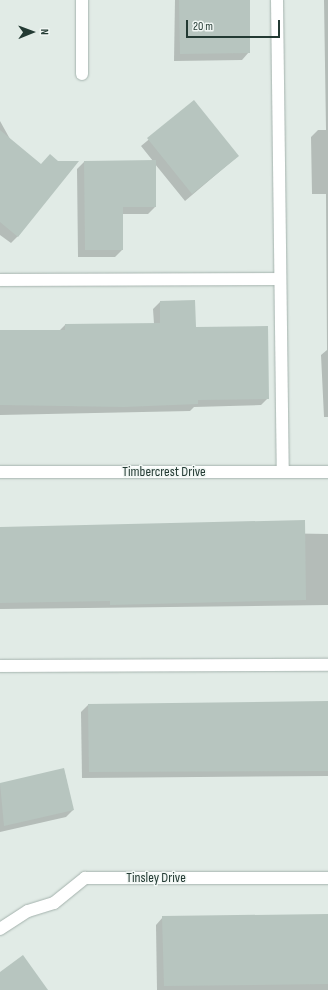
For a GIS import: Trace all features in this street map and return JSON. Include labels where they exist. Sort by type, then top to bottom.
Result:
[{"type":"street","points":[[82,0],[82,74]]},
{"type":"street","points":[[277,0],[279,279],[283,472]]},
{"type":"street","points":[[0,280],[279,279]]},
{"type":"street","name":"Timbercrest Drive","points":[[0,472],[328,472]]},
{"type":"street","points":[[0,666],[328,665]]},
{"type":"street","name":"Tinsley Drive","points":[[0,929],[28,911],[54,903],[85,878],[328,878]]},
{"type":"building","points":[[179,0],[250,0],[250,53],[180,54]]},
{"type":"building","points":[[194,100],[239,156],[192,194],[147,138]]},
{"type":"building","points":[[0,130],[41,164],[50,154],[58,161],[79,161],[18,237],[0,222]]},
{"type":"building","points":[[156,160],[156,207],[123,207],[123,250],[85,250],[84,161]]},
{"type":"building","points":[[195,300],[196,327],[268,326],[269,399],[198,400],[198,404],[124,407],[0,405],[0,330],[65,330],[65,324],[160,323],[160,301]]},
{"type":"building","points":[[305,520],[306,600],[110,605],[110,601],[0,603],[0,527]]},
{"type":"building","points":[[328,701],[328,771],[89,772],[88,704]]},
{"type":"building","points":[[64,768],[74,810],[4,826],[0,783]]},
{"type":"building","points":[[328,914],[328,984],[164,986],[162,916]]},
{"type":"building","points":[[23,955],[48,990],[0,990],[0,972]]}]
